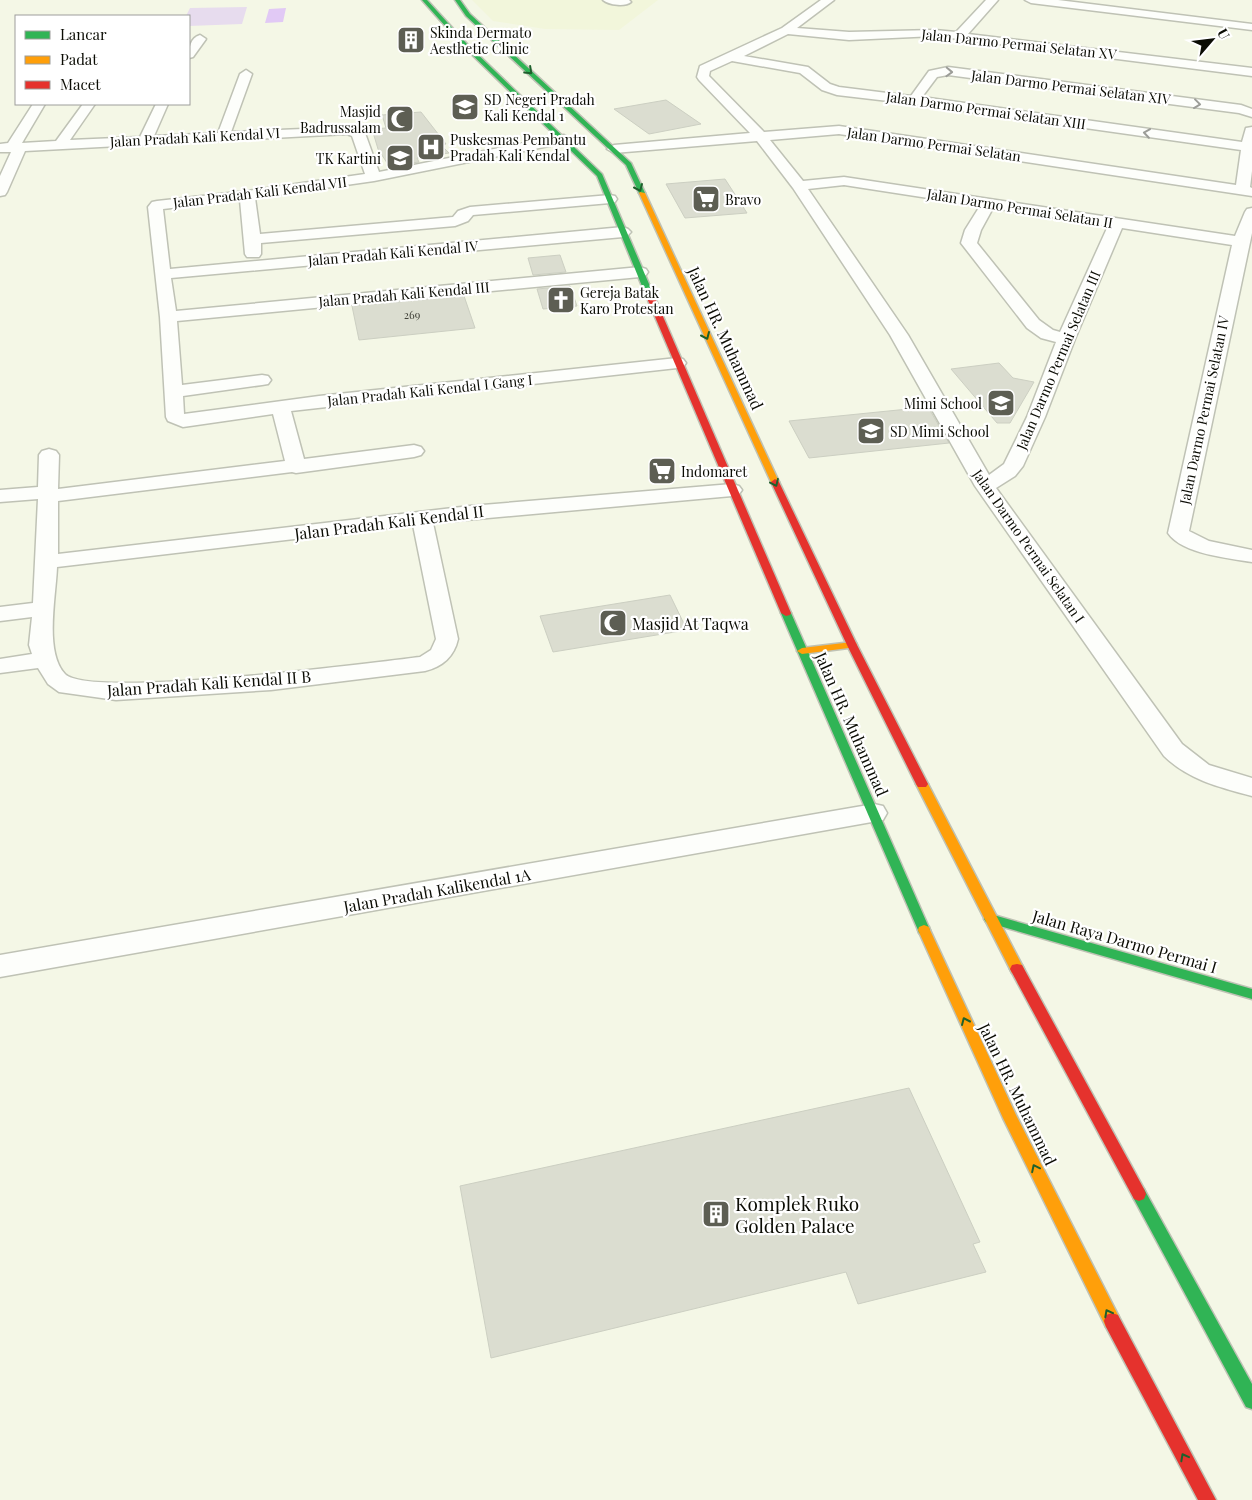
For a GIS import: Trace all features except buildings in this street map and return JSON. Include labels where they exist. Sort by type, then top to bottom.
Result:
[{"type":"main road","name":"Jalan HR. Muhammad","points":[[424,0],[465,45],[550,114],[564,139],[600,175],[679,369],[697,405],[732,490],[874,813],[909,899],[984,1064],[1090,1280],[1207,1500]]},
{"type":"main road","name":"Jalan HR. Muhammad","points":[[457,0],[468,14],[629,164],[731,399],[852,645],[990,919],[1252,1401]]},
{"type":"main road","points":[[550,114],[574,112]]},
{"type":"main road","points":[[679,369],[699,375]]},
{"type":"main road","points":[[697,405],[710,400]]},
{"type":"main road","points":[[802,651],[852,645]]},
{"type":"main road","name":"Jalan Raya Darmo Permai I","points":[[990,919],[1252,994]]},
{"type":"street","points":[[608,0],[625,2]]},
{"type":"street","points":[[761,137],[703,77],[704,69],[786,30],[828,0]]},
{"type":"street","points":[[959,36],[992,0]]},
{"type":"street","points":[[1031,0],[1252,27]]},
{"type":"street","name":"Jalan Darmo Permai Selatan XV","points":[[786,30],[849,36],[917,32],[1248,71]]},
{"type":"street","points":[[190,53],[200,39]]},
{"type":"street","name":"Jalan Darmo Permai Selatan XIII","points":[[731,57],[804,70],[830,89],[1247,147]]},
{"type":"street","points":[[1248,71],[1249,57]]},
{"type":"street","name":"Jalan Darmo Permai Selatan XIV","points":[[914,100],[933,74],[948,71],[1246,111]]},
{"type":"street","points":[[223,136],[246,74]]},
{"type":"street","points":[[0,192],[11,147],[38,105]]},
{"type":"street","points":[[60,145],[88,105]]},
{"type":"street","points":[[145,140],[162,105]]},
{"type":"street","points":[[1247,191],[1247,147],[1252,128]]},
{"type":"street","name":"Jalan Pradah Kali Kendal VI","points":[[11,147],[347,130],[357,131],[366,162],[374,177]]},
{"type":"street","name":"Jalan Darmo Permai Selatan","points":[[614,150],[839,130],[1247,191]]},
{"type":"street","name":"Jalan Darmo Permai Selatan I","points":[[761,137],[799,186],[899,336],[985,486],[1173,750],[1186,764],[1209,776],[1252,787]]},
{"type":"street","points":[[374,177],[564,139]]},
{"type":"street","name":"Jalan Pradah Kali Kendal VII","points":[[163,274],[155,207],[162,204],[247,195],[374,177]]},
{"type":"street","name":"Jalan Darmo Permai Selatan II","points":[[799,186],[844,181],[1241,242]]},
{"type":"street","points":[[247,195],[253,239],[253,266]]},
{"type":"street","points":[[253,239],[455,221],[463,218],[463,214],[470,211],[610,199]]},
{"type":"street","points":[[989,203],[973,230],[969,243],[1033,324],[1047,334],[1066,339]]},
{"type":"street","name":"Jalan Darmo Permai Selatan IV","points":[[1252,212],[1241,242],[1178,533],[1184,539],[1193,542],[1252,556]]},
{"type":"street","name":"Jalan Darmo Permai Selatan III","points":[[985,486],[1008,472],[1013,466],[1036,417],[1066,339],[1117,222]]},
{"type":"street","name":"Jalan Pradah Kali Kendal IV","points":[[163,274],[624,232]]},
{"type":"street","name":"Jalan Pradah Kali Kendal III","points":[[168,317],[640,272]]},
{"type":"street","points":[[163,274],[174,392],[262,380]]},
{"type":"street","name":"Jalan Pradah Kali Kendal I Gang I","points":[[174,392],[175,417],[183,420],[281,407],[679,369]]},
{"type":"street","points":[[281,407],[296,467]]},
{"type":"street","points":[[0,496],[47,494],[296,467],[414,451]]},
{"type":"street","name":"Jalan Pradah Kali Kendal II B","points":[[49,456],[47,562],[42,609],[41,645],[45,660],[56,679],[67,686],[116,692],[271,682],[425,664],[439,657],[445,648],[447,639],[422,518]]},
{"type":"street","name":"Jalan Pradah Kali Kendal II","points":[[47,562],[470,512],[732,490]]},
{"type":"street","points":[[0,614],[42,609]]},
{"type":"street","points":[[0,666],[45,660]]},
{"type":"street","name":"Jalan Pradah Kalikendal 1A","points":[[0,966],[874,813]]},
{"type":"shaded area","points":[[472,0],[658,0],[619,30],[545,29],[493,21]]},
{"type":"shaded area","points":[[247,7],[242,24],[190,26],[190,15],[186,15],[190,8]]},
{"type":"shaded area","points":[[286,8],[283,22],[265,23],[269,9]]},
{"type":"traffic: fast","points":[[424,0],[465,45],[600,175],[648,291]]},
{"type":"traffic: fast","points":[[457,0],[468,15],[629,164],[642,193]]},
{"type":"traffic: fast","points":[[786,613],[924,930]]},
{"type":"traffic: fast","points":[[990,919],[1252,994]]},
{"type":"traffic: fast","points":[[1139,1194],[1252,1401]]},
{"type":"traffic: slow","points":[[642,193],[775,482]]},
{"type":"traffic: slow","points":[[802,651],[852,645]]},
{"type":"traffic: slow","points":[[922,784],[1017,969]]},
{"type":"traffic: slow","points":[[924,930],[1010,1118],[1112,1321]]},
{"type":"traffic: jam","points":[[648,291],[786,613]]},
{"type":"traffic: jam","points":[[775,482],[852,645],[922,784]]},
{"type":"traffic: jam","points":[[1017,969],[1139,1194]]},
{"type":"traffic: jam","points":[[1112,1321],[1207,1500]]},
{"type":"place","name":"Skinda Dermato Aesthetic Clinic","points":[[411,40]]},
{"type":"place","name":"SD Negeri Pradah Kali Kendal 1","points":[[465,107]]},
{"type":"place","name":"Masjid Badrussalam","points":[[400,119]]},
{"type":"place","name":"Puskesmas Pembantu Pradah Kali Kendal","points":[[431,147]]},
{"type":"place","name":"TK Kartini","points":[[400,158]]},
{"type":"place","name":"Bravo","points":[[706,199]]},
{"type":"place","name":"Gereja Batak Karo Protestan","points":[[561,300]]},
{"type":"place","name":"Mimi School","points":[[1001,403]]},
{"type":"place","name":"SD Mimi School","points":[[871,431]]},
{"type":"place","name":"Indomaret","points":[[662,471]]},
{"type":"place","name":"Masjid At Taqwa","points":[[613,623]]},
{"type":"place","name":"Komplek Ruko Golden Palace","points":[[716,1214]]}]
